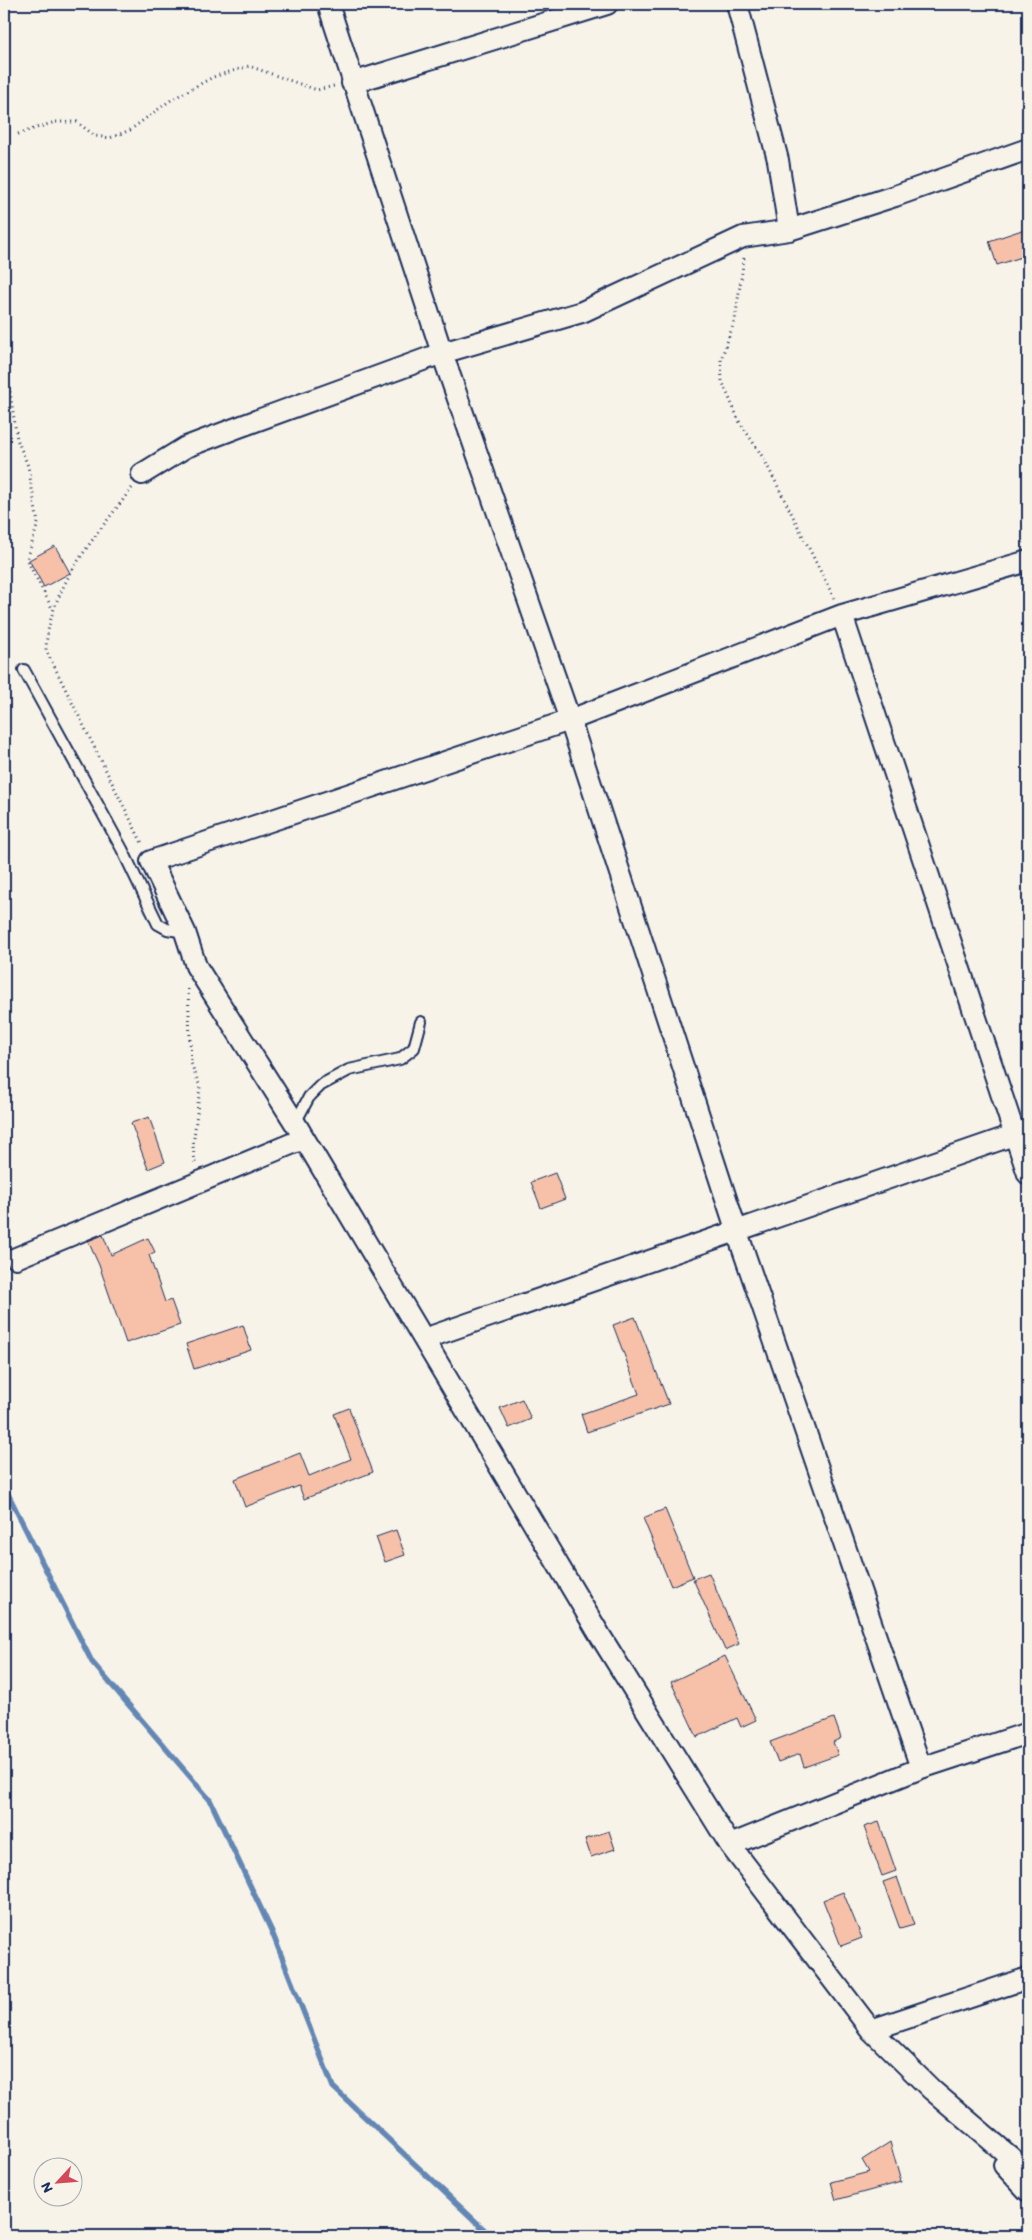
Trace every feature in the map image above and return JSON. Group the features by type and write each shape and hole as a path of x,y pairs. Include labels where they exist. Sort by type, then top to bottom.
{"street":[{"path":"328,4 352,83 442,353 570,720 737,1232 921,1768"},
{"path":"352,83 607,4"},
{"path":"737,4 778,160 789,230"},
{"path":"142,474 186,448 442,353 582,312 743,237 789,230 895,196 1028,149"},
{"path":"1028,560 842,614 570,720 151,861 185,932 196,966 299,1131 601,1637 730,1846 870,2030 949,2105 1028,2172"},
{"path":"842,614 1022,1132 1028,1174"},
{"path":"16,1258 197,1184 299,1131"},
{"path":"424,1339 1022,1132"},
{"path":"730,1846 921,1768 1028,1734"},
{"path":"870,2030 1028,1978"},
{"path":"949,2105 1028,2191"}],"lane":[{"path":"24,670 122,849 158,924 167,929 185,932"},
{"path":"299,1131 309,1097 321,1085 349,1070 400,1059 414,1048 421,1022"}],"path":[{"path":"18,134 55,122 77,122 95,136 110,138 130,130 171,100 213,77 249,66 317,90 352,83"},
{"path":"743,237 745,249 735,320 721,359 722,381 739,421 764,460 842,614"},
{"path":"4,352 16,439 28,466 38,523 27,560 53,608"},
{"path":"142,474 93,540 53,608 47,633 46,650 151,861"},
{"path":"196,966 188,990 191,1063 200,1087 193,1146 197,1184"}],"building":[{"path":"1028,228 1028,255 997,265 989,241"},
{"path":"55,546 70,573 44,587 29,560"},
{"path":"149,1117 165,1162 148,1169 131,1123"},
{"path":"555,1173 565,1199 541,1208 531,1182"},
{"path":"103,1235 111,1255 148,1238 155,1252 149,1255 165,1302 171,1300 180,1325 126,1343 99,1265 88,1241"},
{"path":"635,1317 669,1404 587,1432 581,1414 639,1394 613,1325"},
{"path":"243,1325 251,1350 194,1369 186,1344"},
{"path":"522,1399 531,1419 509,1428 500,1408"},
{"path":"349,1408 373,1472 304,1499 299,1486 245,1507 235,1479 300,1453 309,1476 351,1459 334,1414"},
{"path":"665,1509 693,1577 671,1586 643,1518"},
{"path":"396,1530 405,1555 385,1562 376,1537"},
{"path":"709,1573 739,1644 725,1650 693,1579"},
{"path":"725,1656 756,1720 741,1727 737,1718 697,1737 671,1682"},
{"path":"834,1718 841,1738 833,1742 838,1755 804,1767 800,1754 778,1762 770,1742"},
{"path":"879,1822 896,1871 882,1876 864,1827"},
{"path":"609,1831 615,1849 591,1857 585,1839"},
{"path":"897,1877 914,1925 900,1929 883,1882"},
{"path":"843,1892 862,1938 841,1946 823,1900"},
{"path":"890,2142 901,2182 836,2200 831,2182 869,2172 862,2160"}],"waterway":[{"path":"4,1486 92,1662 210,1800 272,1932 333,2087 491,2236"}]}
